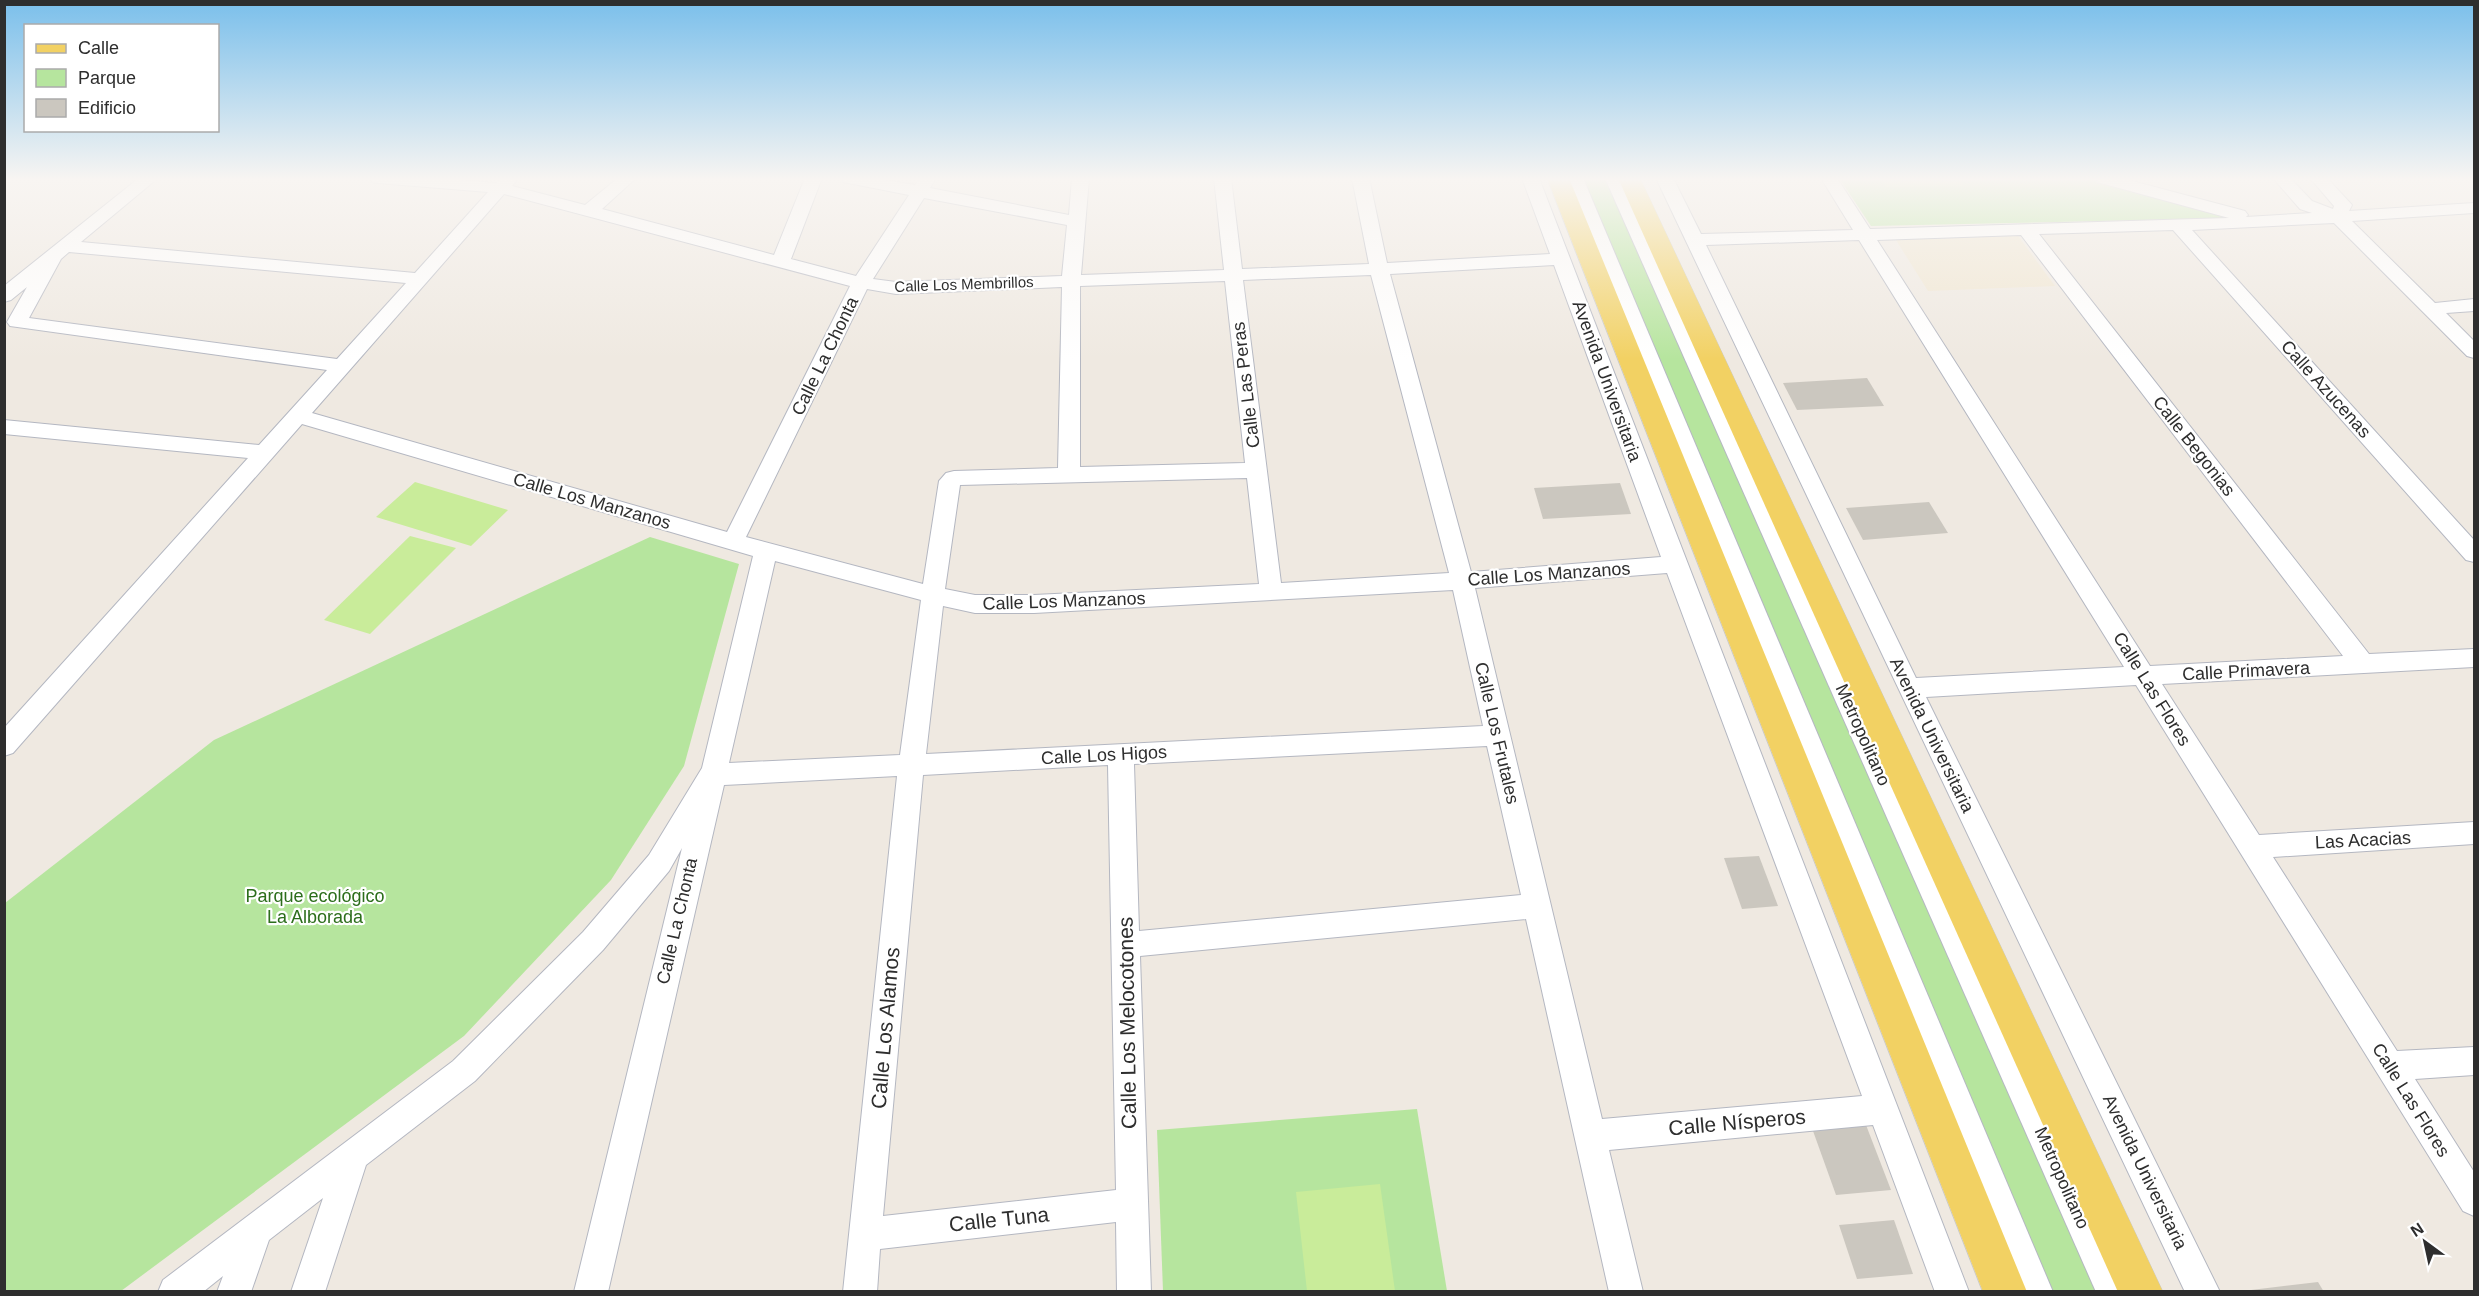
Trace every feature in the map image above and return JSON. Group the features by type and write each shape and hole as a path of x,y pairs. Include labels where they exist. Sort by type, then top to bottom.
{"main road":[{"name":"Avenida Universitaria","path":"1582,238 2005,1292"},
{"path":"1657,238 2141,1292"}],"street":[{"path":"4,296 75,238"},
{"path":"8,737 456,238"},
{"name":"Calle Los Membrillos","path":"692,238 861,283 896,288 1379,270 1562,259"},
{"path":"781,261 790,238"},
{"name":"Calle La Chonta","path":"733,542 861,283 890,238"},
{"path":"1075,238 1071,281 1069,476 1256,470"},
{"name":"Calle Las Peras","path":"1230,238 1271,592"},
{"name":"Calle Los Frutales","path":"1372,238 1462,581 1626,1292"},
{"name":"Avenida Universitaria","path":"1554,238 1675,564 1884,1108 1952,1292"},
{"path":"1599,238 2036,1292"},
{"name":"Metropolitano","path":"1640,238 2113,1292"},
{"path":"1696,240 1733,238"},
{"name":"Calle Las Flores","path":"1868,238 2475,1200"},
{"name":"Calle Begonias","path":"2033,238 2363,664"},
{"name":"Calle Azucenas","path":"2190,238 2475,554"},
{"path":"2360,238 2475,352"},
{"name":"Avenida Universitaria","path":"1696,240 1909,688 2203,1292"},
{"path":"59,252 420,279"},
{"path":"59,252 11,327 342,366"},
{"path":"2431,309 2475,305"},
{"name":"Calle Los Manzanos","path":"298,416 733,542 975,604 1034,604 1271,592 1462,581 1675,564"},
{"path":"4,427 265,453"},
{"name":"Calle Los Alamos","path":"860,1292 910,765 932,594 950,481 954,478 1069,476"},
{"name":"Calle La Chonta","path":"591,1292 711,775 766,550"},
{"name":"Calle Primavera","path":"1909,688 2475,658"},
{"name":"Calle Los Higos","path":"711,775 1497,735"},
{"name":"Calle Los Melocotones","path":"1121,754 1134,1292"},
{"path":"175,1292 464,1071 593,941 659,863 711,775"},
{"name":"Las Acacias","path":"2252,847 2475,833"},
{"path":"1126,945 1537,906"},
{"path":"2390,1066 2475,1061"},
{"name":"Calle Nísperos","path":"1590,1136 1884,1108"},
{"path":"308,1292 353,1157"},
{"name":"Calle Tuna","path":"865,1234 1132,1204"},
{"path":"234,1292 257,1229"}],"shaded area":[{"path":"2020,238 2055,286 1928,291 1896,240"}],"green space":[{"path":"1606,238 1633,238 2101,1291 2049,1291"},
{"path":"415,482 508,510 471,546 376,517"},
{"path":"410,536 456,548 370,634 324,620"},
{"name":"Parque ecológico La Alborada","path":"650,537 739,564 684,766 611,880 464,1036 121,1291 5,1291 5,903 214,740"},
{"path":"1417,1109 1447,1291 1163,1291 1157,1130"},
{"path":"1380,1184 1395,1291 1307,1291 1296,1192"}],"building":[{"path":"1867,378 1884,406 1797,410 1783,383"},
{"path":"1620,483 1631,514 1543,519 1534,488"},
{"path":"1929,502 1948,533 1863,540 1846,508"},
{"path":"1759,856 1778,906 1742,909 1724,858"},
{"path":"1866,1125 1891,1190 1836,1195 1813,1131"},
{"path":"1894,1220 1913,1274 1857,1279 1839,1225"},
{"path":"2318,1282 2324,1292 2251,1292 2251,1290"}]}
